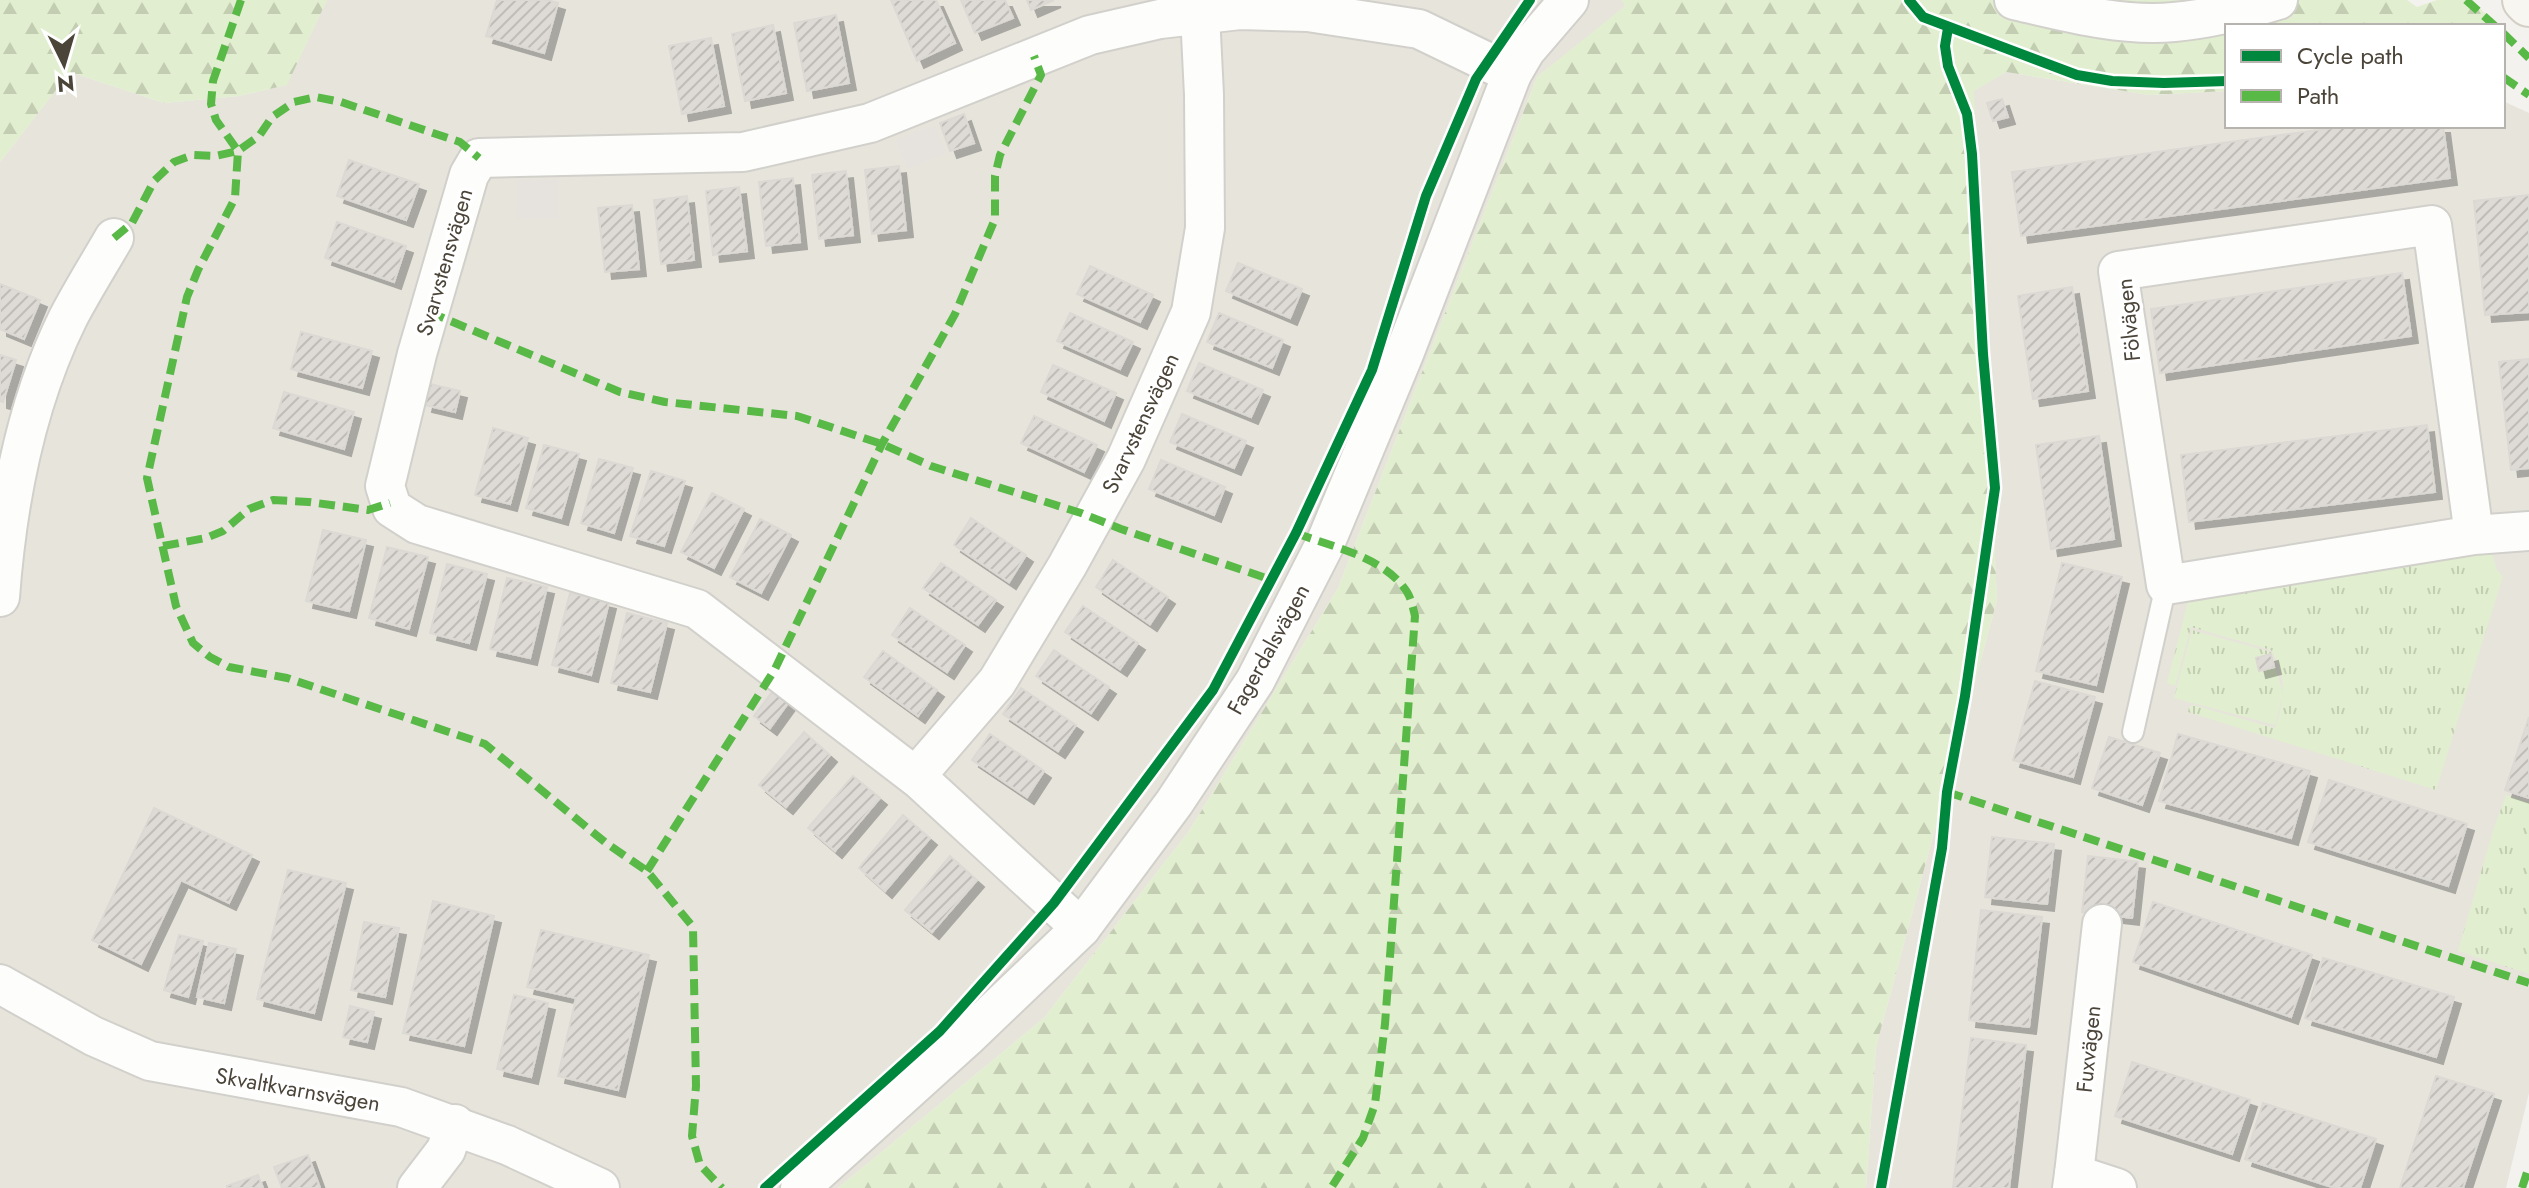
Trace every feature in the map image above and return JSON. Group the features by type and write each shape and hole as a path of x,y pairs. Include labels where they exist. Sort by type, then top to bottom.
{"street":[{"name":"Fagerdalsvägen","path":"800,1188 966,1038 1081,928 1174,803 1255,681 1325,544 1404,354 1512,74 1526,50 1569,0"},
{"path":"2014,0 2106,19 2173,22 2243,11 2278,0"},
{"name":"Svarvstensvägen","path":"1081,928 916,776 697,609 417,524 392,508 385,486 387,475 417,354 469,175 479,158 743,152 870,123 1090,35 1160,19 1240,10 1308,12 1419,29 1512,74"},
{"name":"Svarvstensvägen","path":"916,776 997,682 1067,566 1126,459 1191,312 1205,228 1200,14"},
{"name":"Fölvägen","path":"2166,585 2118,271 2432,225 2474,535"},
{"path":"0,597 3,557 13,502 37,396 68,319 114,238"},
{"path":"2166,585 2474,535 2529,531"},
{"name":"Fuxvägen","path":"2102,924 2073,1181 2117,1188"},
{"name":"Skvaltkvarnsvägen","path":"0,984 93,1036 150,1061 401,1107 455,1124 560,1167 600,1188"},
{"path":"417,1188 446,1150 455,1124"}],"lane":[{"path":"2133,732 2166,585"}],"shaded area":[{"path":"327,0 1622,0 1626,6 1537,77 1338,588 1189,831 1044,1018 838,1188 0,1188 0,162 70,72 164,103 239,96 286,85"},
{"path":"2006,72 2149,95 2225,91 2225,128 2505,128 2505,102 2529,113 2529,1093 2506,1188 1866,1188 1876,1047 1997,600 1973,91"},
{"path":"934,125 946,153 908,169 896,140"},
{"path":"517,179 559,180 559,219 516,218"}],"green space":[{"path":"0,0 327,0 287,85 239,96 164,103 70,72 0,162"},
{"path":"1622,0 2407,0 2417,7 2437,0 2471,0 2497,24 2225,24 2225,91 2149,95 2006,72 1974,91 1997,600 1876,1047 1866,1188 838,1188 1044,1018 1189,831 1338,588 1537,77 1625,6"},
{"path":"2491,550 2497,570 2503,576 2436,790 2188,712 2193,705 2275,728 2283,688 2280,669 2271,650 2191,627 2175,686 2167,683 2189,598"},
{"path":"2192,630 2271,652 2283,694 2275,725 2174,698"},
{"path":"2506,795 2529,803 2529,974 2458,951"}],"building":[{"path":"497,0 548,0 558,3 544,53 486,36"},
{"path":"891,0 936,0 955,43 917,61"},
{"path":"961,0 1005,0 1013,18 975,33"},
{"path":"1027,0 1054,0 1031,10"},
{"path":"836,15 849,83 807,91 794,23"},
{"path":"773,25 786,93 745,101 732,34"},
{"path":"711,38 724,106 682,114 669,46"},
{"path":"2002,99 2008,117 1993,121 1987,103"},
{"path":"964,114 974,143 950,151 940,123"},
{"path":"2332,128 2443,128 2450,178 2021,236 2012,172"},
{"path":"349,160 419,184 406,220 337,196"},
{"path":"899,166 906,230 872,234 865,170"},
{"path":"846,171 853,235 819,239 812,175"},
{"path":"793,178 800,242 766,246 759,182"},
{"path":"739,187 747,251 713,255 706,191"},
{"path":"2529,195 2529,312 2485,315 2474,201"},
{"path":"687,196 694,260 661,264 654,200"},
{"path":"632,205 639,269 605,272 598,208"},
{"path":"337,222 406,246 394,282 325,258"},
{"path":"1238,263 1302,289 1290,318 1226,291"},
{"path":"1090,266 1153,295 1140,322 1077,294"},
{"path":"2402,273 2411,336 2160,373 2151,309"},
{"path":"0,284 40,300 24,339 0,329"},
{"path":"2072,287 2088,391 2033,399 2018,296"},
{"path":"1070,313 1133,342 1120,369 1057,341"},
{"path":"1219,313 1283,340 1272,368 1207,342"},
{"path":"301,332 372,351 362,388 291,369"},
{"path":"0,355 16,360 3,402 0,401"},
{"path":"2529,359 2529,468 2511,470 2499,362"},
{"path":"1199,363 1263,390 1251,417 1187,391"},
{"path":"1053,365 1116,393 1104,421 1041,392"},
{"path":"430,384 460,391 455,412 425,405"},
{"path":"284,392 354,412 344,449 273,428"},
{"path":"1182,414 1246,441 1234,468 1170,442"},
{"path":"1034,416 1097,445 1084,472 1021,443"},
{"path":"2427,425 2435,492 2189,522 2181,455"},
{"path":"493,428 528,438 510,504 475,495"},
{"path":"2099,436 2114,539 2051,549 2036,445"},
{"path":"544,445 579,454 561,518 526,508"},
{"path":"599,459 633,468 614,533 581,523"},
{"path":"1161,460 1225,487 1214,515 1149,489"},
{"path":"651,471 685,481 664,546 630,536"},
{"path":"712,493 744,509 714,568 681,552"},
{"path":"971,518 1026,555 1009,582 954,545"},
{"path":"760,519 791,535 761,593 730,577"},
{"path":"323,530 366,540 349,611 306,601"},
{"path":"387,547 428,557 409,629 369,618"},
{"path":"1113,560 1168,597 1150,624 1096,587"},
{"path":"941,563 996,600 978,625 923,588"},
{"path":"2062,563 2122,577 2096,685 2036,671"},
{"path":"447,564 487,574 469,643 430,633"},
{"path":"507,578 547,587 530,658 490,649"},
{"path":"570,593 609,602 591,675 552,665"},
{"path":"1083,606 1138,643 1120,669 1065,632"},
{"path":"910,608 965,645 947,672 892,635"},
{"path":"627,613 667,623 650,692 611,683"},
{"path":"1054,650 1109,687 1091,713 1036,676"},
{"path":"883,651 937,690 918,716 864,677"},
{"path":"2271,654 2274,667 2259,671 2256,658"},
{"path":"2035,681 2095,697 2073,777 2013,760"},
{"path":"775,688 791,699 770,728 754,716"},
{"path":"1021,688 1076,725 1058,751 1003,714"},
{"path":"2529,717 2529,798 2505,790"},
{"path":"804,732 830,755 786,807 759,785"},
{"path":"990,734 1044,771 1027,797 972,760"},
{"path":"2178,734 2310,771 2291,838 2159,801"},
{"path":"2109,737 2160,753 2142,805 2092,788"},
{"path":"853,776 880,798 835,851 808,828"},
{"path":"2329,780 2467,824 2448,886 2308,842"},
{"path":"154,808 252,855 229,903 181,880 141,964 92,940"},
{"path":"903,815 930,838 885,891 859,868"},
{"path":"1992,837 2054,844 2047,904 1985,897"},
{"path":"950,856 977,880 932,932 905,910"},
{"path":"2088,856 2138,862 2132,918 2082,912"},
{"path":"288,870 346,883 314,1013 257,999"},
{"path":"433,901 494,916 464,1046 403,1033"},
{"path":"2153,902 2312,955 2291,1017 2133,962"},
{"path":"1981,910 2042,917 2029,1027 1969,1020"},
{"path":"364,922 399,928 385,997 351,990"},
{"path":"541,930 649,955 618,1090 558,1076 576,998 527,987"},
{"path":"179,935 203,941 188,997 164,990"},
{"path":"209,943 236,949 224,1003 197,997"},
{"path":"2323,958 2454,997 2436,1057 2305,1018"},
{"path":"514,995 548,1003 531,1077 497,1069"},
{"path":"350,1006 374,1012 367,1042 343,1037"},
{"path":"1971,1038 2026,1045 2009,1188 1953,1188"},
{"path":"2132,1062 2250,1100 2232,1154 2115,1116"},
{"path":"2436,1076 2494,1094 2463,1188 2400,1188"},
{"path":"2263,1103 2376,1139 2360,1188 2335,1188 2245,1159"},
{"path":"308,1155 320,1188 282,1188 274,1167"},
{"path":"258,1175 263,1188 227,1188 227,1186"}],"marked path":[{"path":"241,0 213,81 211,104 216,120 238,151 235,198 187,297 147,478 176,606 193,643 229,667 287,678 485,744 606,843 647,871 693,927 696,1086 692,1136 700,1165 722,1188"},
{"path":"2466,0 2493,24"},
{"path":"2505,35 2529,58"},
{"path":"647,871 775,669 882,444 955,314 995,219 995,176 1000,155 1041,75 1034,56"},
{"path":"2505,78 2529,95"},
{"path":"114,238 132,223 154,181 174,162 193,155 215,156 238,151 259,136 272,117 294,102 316,97 341,102 460,142 479,158"},
{"path":"429,312 620,392 665,402 797,416 882,444 931,466 1081,513 1272,580"},
{"path":"163,546 206,538 223,531 249,509 273,500 368,510 390,503"},
{"path":"1296,533 1357,555 1385,570 1407,592 1415,616 1385,1024 1375,1104 1363,1138 1331,1188"},
{"path":"1947,792 2529,983"},
{"path":"2522,1188 2529,1166"}],"cycle path":[{"path":"765,1188 940,1031 1054,903 1213,690 1296,533 1372,370 1426,196 1476,79 1530,0"},
{"path":"1909,0 1923,17 2077,75 2112,81 2225,81"},
{"path":"1881,1188 1942,848 1947,792 1965,696 1995,488 1983,354 1972,154 1967,114 1948,66 1945,46 1948,28"}]}
